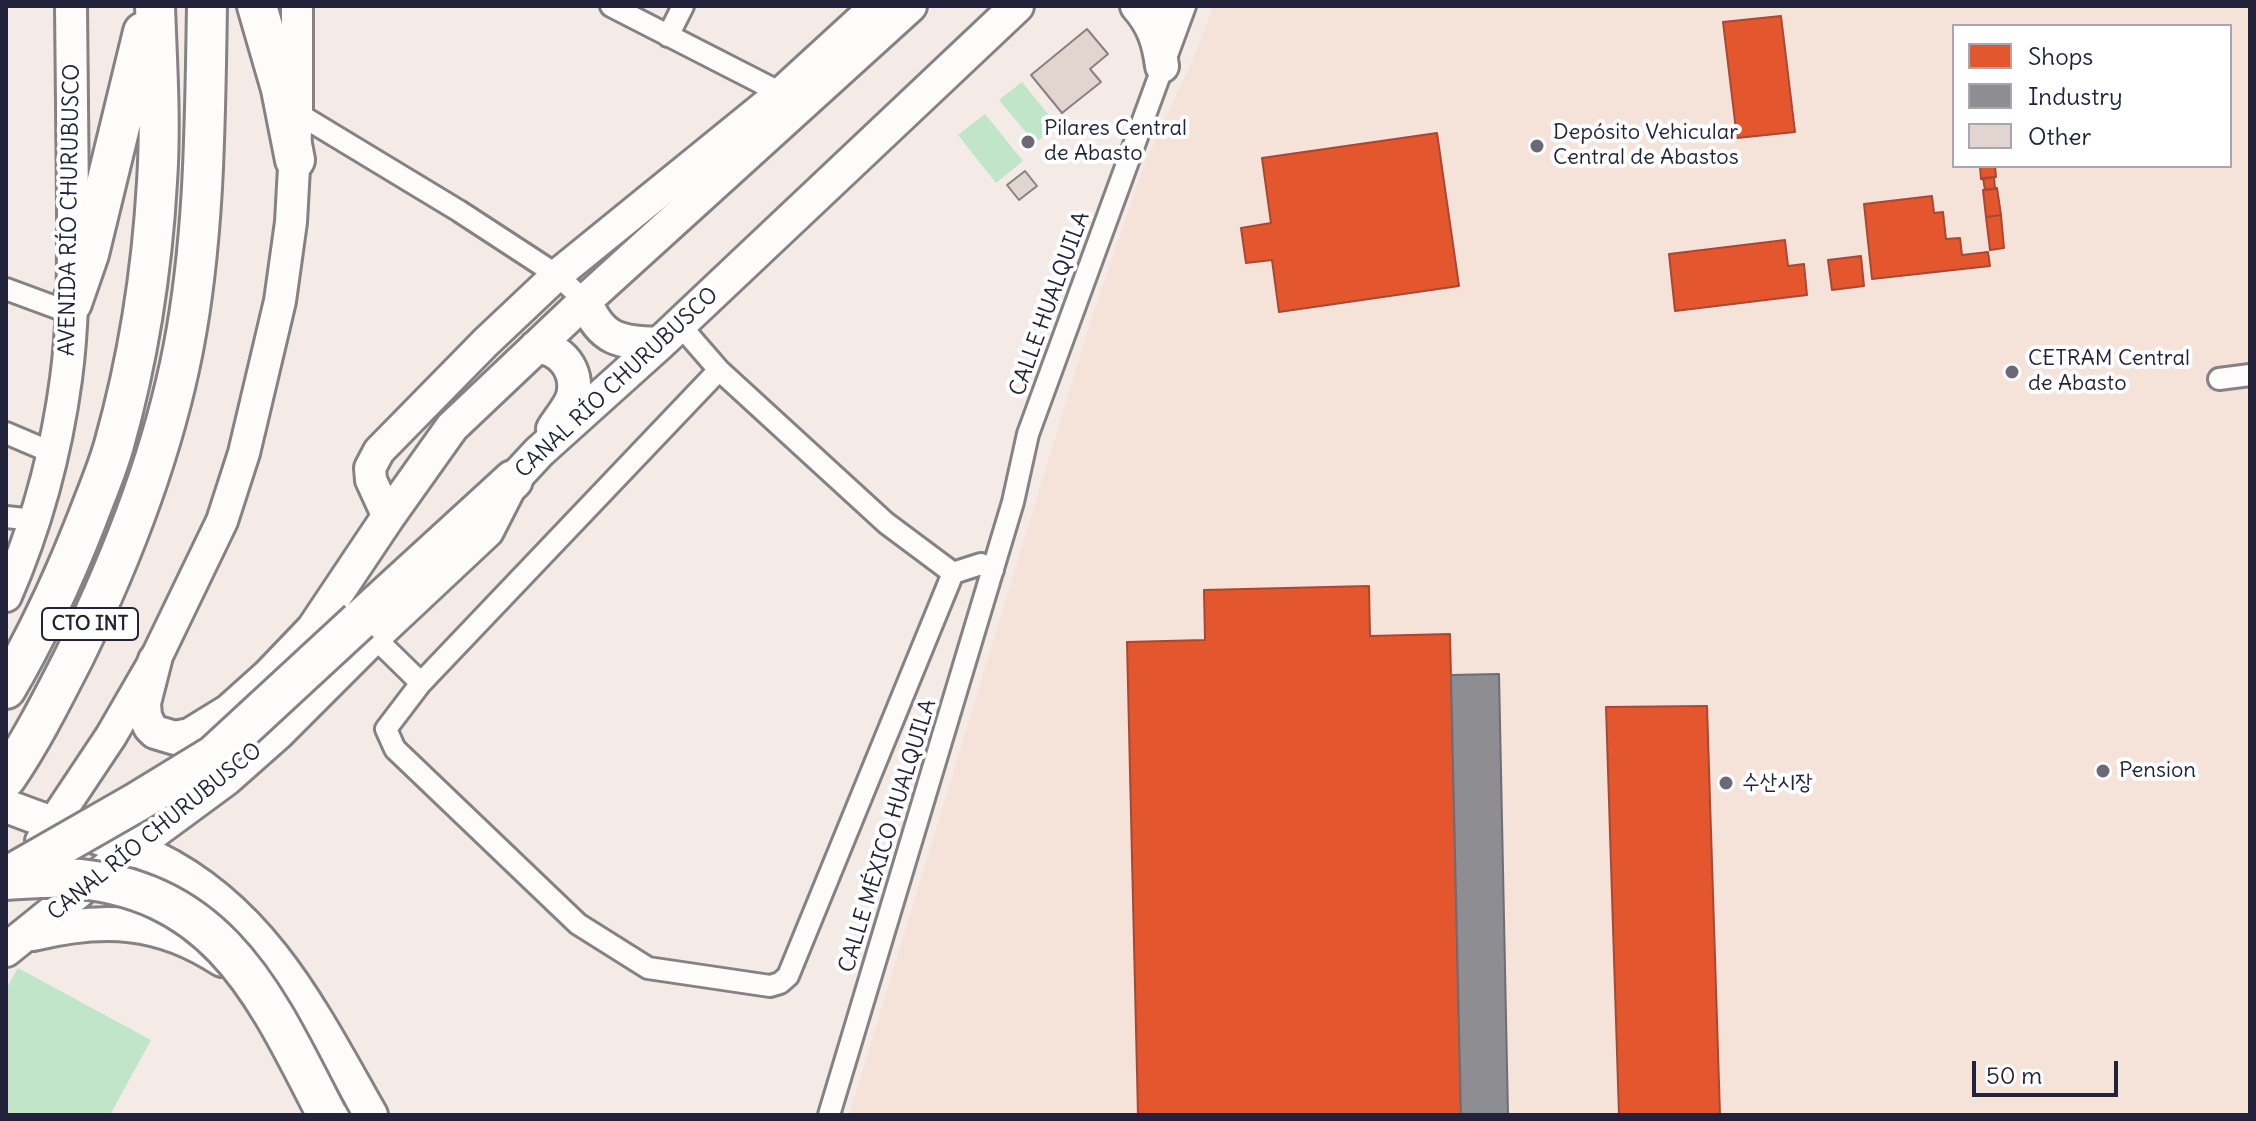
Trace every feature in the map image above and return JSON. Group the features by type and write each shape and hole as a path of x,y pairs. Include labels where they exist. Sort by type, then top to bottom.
{"highway":[{"path":"72,308 89,254 148,6"},
{"name":"CTO INT","path":"6,689 69,564 113,446 144,306 159,135 155,6"},
{"name":"CTO INT","path":"6,778 56,693 88,628 111,578 155,461 183,349 194,272 201,190 207,6"},
{"path":"257,6 281,89 295,160"},
{"path":"6,878 214,755 367,629 513,480"},
{"path":"6,878 68,878 125,888 171,907 205,929 238,962 273,1011 327,1115"}],"main road":[{"name":"AVENIDA RÍO CHURUBUSCO","path":"6,596 20,519 53,453 66,379 72,308 71,6"},
{"name":"CTO INT","path":"6,892 111,736 155,660 222,521 244,453 280,301 291,222 295,160 297,6"},
{"path":"388,517 371,480 370,468 379,451 557,275 781,93 876,6"},
{"path":"155,660 144,703 145,716 155,732 167,737 190,735 217,719 268,676 313,629 452,427 585,301 910,6"},
{"name":"CANAL RÍO CHURUBUSCO","path":"513,480 539,452 669,334 1017,6"},
{"path":"1137,6 1155,32 1164,62"},
{"path":"585,301 604,333 623,342 669,334"},
{"path":"536,347 545,347 564,357 571,373 573,391 573,398 539,452"},
{"name":"CANAL RÍO CHURUBUSCO","path":"15,943 131,849 226,779 278,733 367,629"},
{"path":"6,806 154,858 183,874 235,914 276,957 309,1007 371,1115"},
{"path":"15,943 67,926 93,923 175,934 202,947 236,970 309,1007"}],"street":[{"path":"611,6 781,93"},
{"path":"668,36 683,6"},
{"name":"CALLE HUALQUILA","path":"1164,62 1165,6"},
{"name":"CALLE HUALQUILA","path":"993,570 1013,502 1028,434 1185,6"},
{"path":"297,113 459,211 557,275 585,301"},
{"path":"6,289 72,308"},
{"path":"669,334 719,370 886,523 953,573"},
{"path":"719,370 421,683 386,729 395,749 578,924 648,968 770,986 780,983 788,976 953,573 981,564 993,570"},
{"path":"2219,379 2250,375"},
{"path":"6,433 53,453"},
{"name":"CALLE MÉXICO HUALQUILA","path":"829,1115 993,570"},
{"path":"367,629 421,683"}],"shaded area":[{"path":"1213,6 2250,6 2250,1115 849,1115 1091,320 1145,163 1194,57"}],"green space":[{"path":"1022,82 1057,125 1035,143 999,100"},
{"path":"985,114 1023,161 996,183 958,135"},
{"path":"18,968 151,1040 110,1115 6,1115 6,989"}],"building: Shops":[{"path":"1781,16 1795,132 1737,138 1723,22"},
{"path":"1437,133 1459,286 1279,312 1272,260 1246,263 1241,228 1271,223 1262,158"},
{"path":"1980,168 1995,168 1996,177 1981,179"},
{"path":"1994,177 1995,189 1985,190 1983,178"},
{"path":"1997,188 2001,215 1986,217 1983,190"},
{"path":"1932,196 1934,213 1943,212 1946,239 1960,238 1962,255 1988,252 1990,266 1872,279 1864,204"},
{"path":"2001,215 2004,248 1990,250 1986,217"},
{"path":"1785,240 1788,266 1804,264 1807,295 1675,311 1669,254"},
{"path":"1861,256 1864,286 1832,290 1828,260"},
{"path":"1369,586 1370,636 1450,634 1461,1115 1138,1115 1127,642 1205,640 1204,590"},
{"path":"1707,706 1720,1115 1619,1115 1606,707"}],"building: Industry":[{"path":"1499,674 1508,1115 1461,1115 1451,675"}],"building: Other":[{"path":"1087,29 1108,54 1090,69 1101,82 1062,113 1031,75"},
{"path":"1025,171 1037,186 1019,200 1007,185"}],"place":[{"name":"Pilares Central de Abasto","path":"1028,142"},
{"name":"Depósito Vehicular Central de Abastos","path":"1537,146"},
{"name":"CETRAM Central de Abasto","path":"2012,372"},
{"name":"Pension","path":"2103,771"},
{"name":"수산시장","path":"1726,783"}]}
